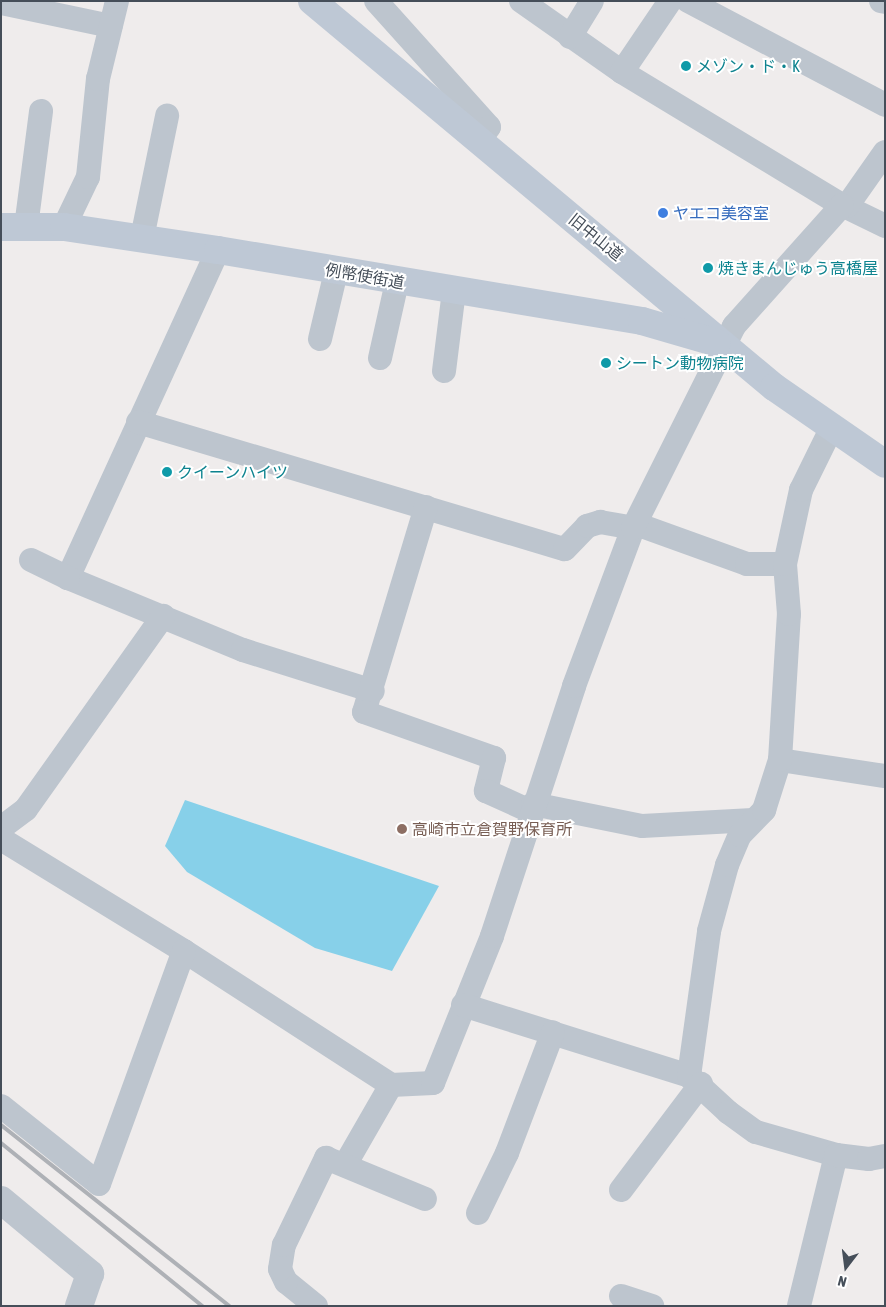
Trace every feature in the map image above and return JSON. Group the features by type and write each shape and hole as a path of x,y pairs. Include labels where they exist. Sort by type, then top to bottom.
{"main road":[{"name":"旧中山道","path":"312,1 479,141 654,283 726,345 831,429 885,464"},
{"name":"例幣使街道","path":"14,227 64,227 218,250 336,272 642,321 726,345"},
{"path":"642,321 651,308 654,283"}],"street":[{"path":"64,227 88,177 98,79 117,1"},
{"path":"376,1 489,127 479,141"},
{"path":"521,1 622,72 844,205 885,226"},
{"path":"570,37 592,1"},
{"path":"622,72 670,1"},
{"path":"688,1 885,106"},
{"path":"1,3 111,26"},
{"path":"14,227 41,111"},
{"path":"142,238 167,116"},
{"path":"1,839 184,951 391,1085 433,1083 492,936 533,808 634,526 734,326 844,205 885,152"},
{"path":"68,578 218,250"},
{"path":"320,339 336,272"},
{"path":"380,358 397,282"},
{"path":"444,371 454,291"},
{"path":"138,422 565,549 586,526 600,522 634,526 747,564 785,564"},
{"path":"622,1190 695,1080 709,931 733,848 752,820 764,810 780,760 789,614 785,564 801,490 831,429"},
{"path":"426,507 373,691 364,712 494,758 486,791 533,808 642,826 752,820"},
{"path":"31,560 68,578 242,650 373,691"},
{"path":"1,828 26,809 163,616"},
{"path":"780,760 885,776"},
{"path":"1,1106 99,1184 184,951"},
{"path":"463,1005 553,1032 695,1080 728,1112 756,1132 836,1155 869,1159 885,1156"},
{"path":"478,1214 507,1152 553,1032"},
{"path":"345,1165 391,1085"},
{"path":"799,1306 836,1155"},
{"path":"316,1306 286,1282 280,1269 284,1245 326,1158 425,1199"},
{"path":"1,1200 90,1274 79,1306"},
{"path":"621,1296 652,1306"}],"water":[{"path":"185,800 439,886 392,971 315,948 187,872 165,846"}],"railway":[{"path":"1,1125 229,1306"},
{"path":"1,1143 202,1306"}],"place":[{"name":"メゾン・ド・K","path":"686,66"},
{"name":"ヤエコ美容室","path":"663,213"},
{"name":"焼きまんじゅう高橋屋","path":"708,268"},
{"name":"シートン動物病院","path":"606,363"},
{"name":"クイーンハイツ","path":"167,472"},
{"name":"高崎市立倉賀野保育所","path":"402,829"}]}
